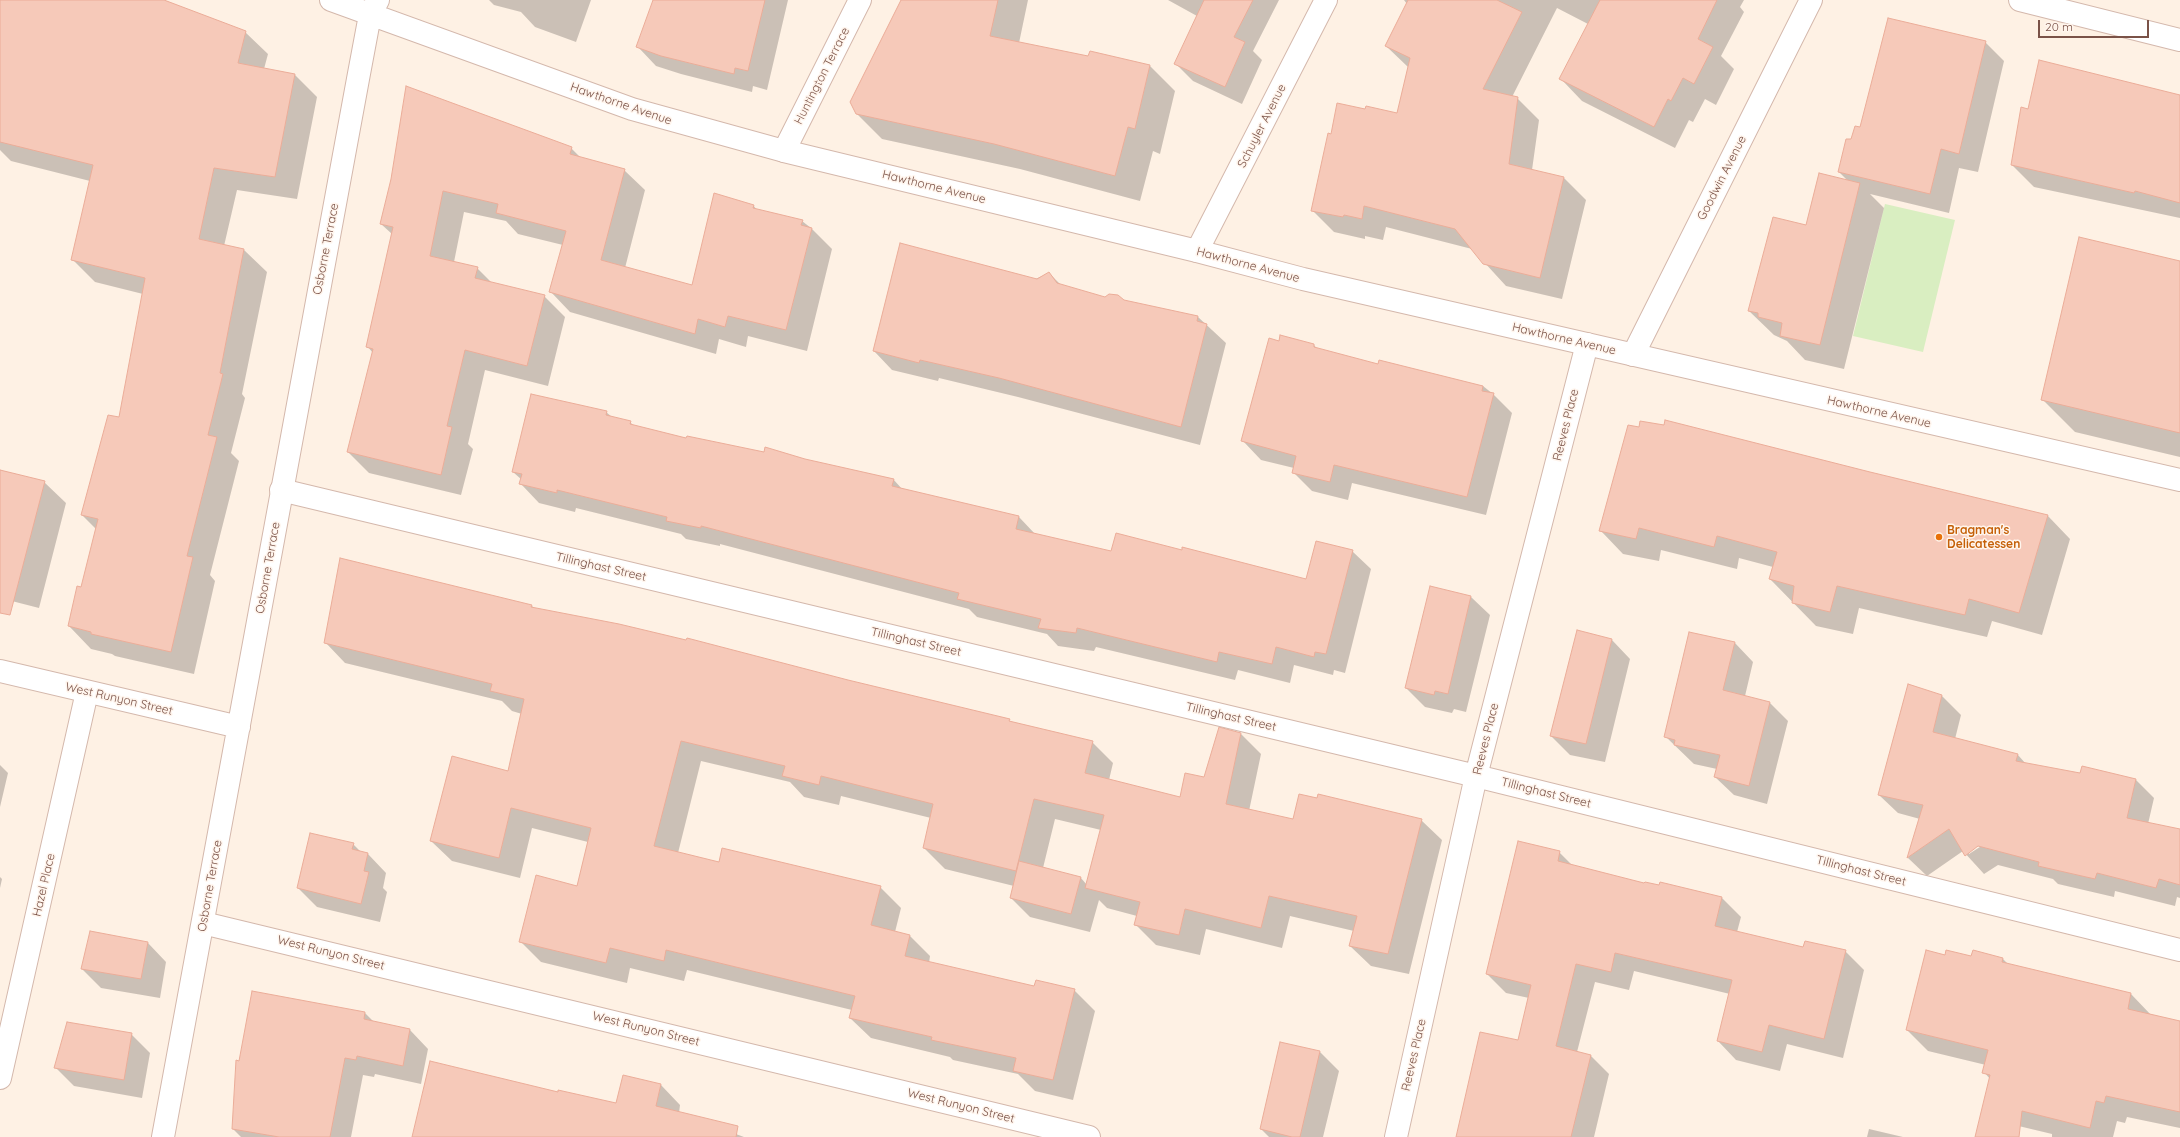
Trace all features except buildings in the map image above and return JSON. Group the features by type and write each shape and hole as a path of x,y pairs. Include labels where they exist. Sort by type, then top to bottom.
{"street":[{"name":"Hawthorne Avenue","path":"331,0 374,7 632,109 784,151 1197,251 1303,279 1587,344 1633,356 2180,480"},
{"name":"Huntington Terrace","path":"784,151 860,0"},
{"name":"Schuyler Avenue","path":"1197,251 1326,0"},
{"name":"Goodwin Avenue","path":"1633,356 1811,0"},
{"path":"2020,0 2180,40"},
{"name":"Osborne Terrace","path":"163,1137 204,923 281,490 374,7"},
{"name":"Reeves Place","path":"1396,1137 1476,776 1587,344"},
{"name":"Tillinghast Street","path":"281,490 1476,776 2180,950"},
{"name":"West Runyon Street","path":"0,671 239,727"},
{"name":"Hazel Place","path":"0,1078 87,692"},
{"name":"West Runyon Street","path":"204,923 1085,1137"}],"green space":[{"path":"1885,204 1955,220 1923,352 1853,336"}],"place":[{"name":"Bragman's Delicatessen","path":"1939,537"}]}
